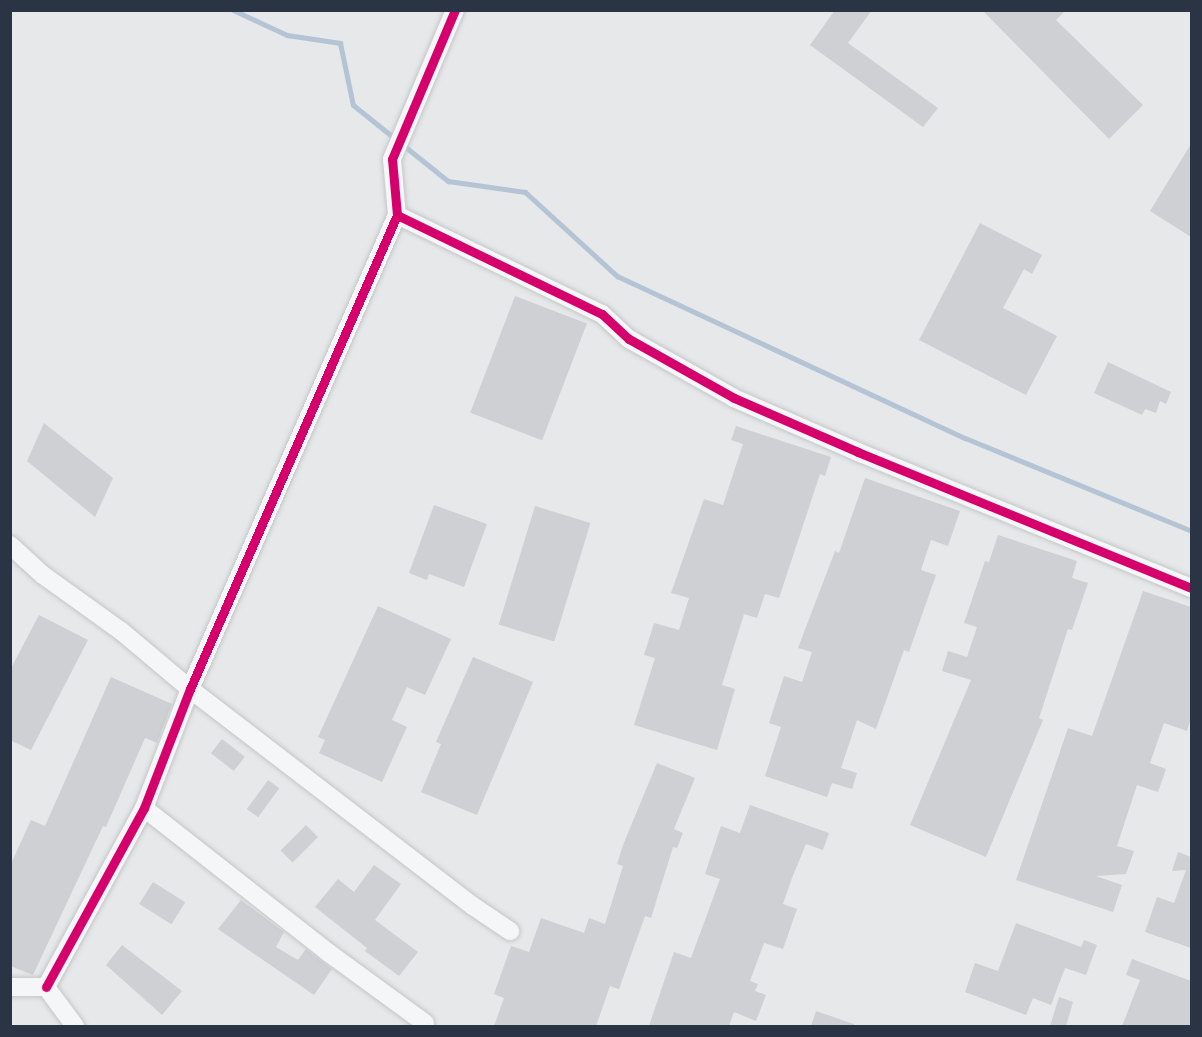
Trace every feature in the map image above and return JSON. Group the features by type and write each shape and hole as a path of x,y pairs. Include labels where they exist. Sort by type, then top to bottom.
{"street":[{"path":"46,987 144,808 190,689 397,215 392,159 412,106 455,10"},
{"path":"397,215 602,314 629,339 734,398 858,452 1191,588"},
{"path":"10,545 43,575 121,631 190,689 473,906 510,931"},
{"path":"144,808 329,953 425,1023"},
{"path":"10,987 46,987"},
{"path":"46,987 75,1026"}],"building":[{"path":"835,10 872,10 848,43 938,108 923,127 810,45"},
{"path":"982,10 1066,10 1056,20 1143,105 1109,139"},
{"path":"1191,144 1191,237 1150,211"},
{"path":"980,223 1042,255 1032,274 1024,269 1003,308 1057,336 1026,395 919,340"},
{"path":"515,296 587,324 542,440 470,413"},
{"path":"1108,362 1171,392 1166,404 1160,401 1156,413 1145,409 1142,415 1094,393"},
{"path":"44,423 113,478 95,517 27,461"},
{"path":"736,426 831,457 825,476 820,474 779,598 765,594 757,618 744,614 722,685 735,689 717,750 634,725 655,658 644,655 654,623 679,630 689,598 671,593 704,499 723,505 743,444 731,440"},
{"path":"865,478 960,511 948,546 931,540 921,570 936,575 909,652 904,650 876,729 857,720 841,768 857,773 852,789 832,783 827,797 765,776 781,727 769,723 784,676 802,682 812,652 798,648 835,551 839,553"},
{"path":"434,505 487,524 464,587 429,574 427,580 409,573"},
{"path":"535,506 590,523 554,642 499,625"},
{"path":"998,535 1077,561 1072,578 1088,583 1072,630 1068,629 1039,718 1043,720 986,857 910,825 971,680 942,671 948,651 967,657 977,627 964,623 985,561 989,562"},
{"path":"1143,591 1191,607 1191,718 1187,731 1164,723 1150,763 1166,769 1158,792 1137,785 1117,846 1134,851 1126,874 1096,876 1122,885 1113,912 1016,880 1068,728 1092,736"},
{"path":"378,606 451,639 425,695 407,687 392,720 407,727 382,782 319,753 325,740 318,737"},
{"path":"39,615 88,640 31,750 10,740 10,670"},
{"path":"473,657 533,682 477,815 421,792 441,744 436,742"},
{"path":"111,677 172,704 157,743 145,738 106,827 103,826 33,975 10,966 10,866 31,820 45,826"},
{"path":"222,739 245,757 234,771 211,753"},
{"path":"657,763 695,778 674,829 683,833 677,848 673,847 651,918 645,916 619,989 610,986 596,1026 494,1026 504,998 494,994 511,946 529,952 541,918 584,933 589,918 605,924 623,866 617,864 623,845"},
{"path":"268,780 279,788 258,817 247,809"},
{"path":"750,805 829,833 823,850 806,844 792,878 783,904 797,909 783,949 764,943 750,981 758,984 755,991 766,995 756,1021 734,1012 729,1026 649,1026 674,952 691,958 720,879 705,874 721,826 740,833"},
{"path":"306,825 318,837 293,862 281,850"},
{"path":"1178,852 1191,857 1191,948 1145,932 1157,897 1174,903 1186,870 1172,871"},
{"path":"374,865 401,884 375,920 418,952 399,976 365,951 367,948 315,907 338,879 354,892"},
{"path":"153,882 185,902 171,924 139,904"},
{"path":"241,900 284,932 276,947 298,960 306,949 332,969 314,995 218,929"},
{"path":"1016,923 1081,947 1084,940 1097,945 1086,975 1065,968 1051,1005 1033,998 1026,1015 965,992 975,963 998,971"},
{"path":"122,945 182,991 162,1015 106,965"},
{"path":"1132,959 1191,981 1191,1026 1122,1026 1140,980 1126,975"},
{"path":"1059,997 1073,1002 1066,1026 1050,1026"},
{"path":"816,1011 854,1024 854,1026 811,1026"}],"waterway":[{"path":"233,10 287,35 340,43 353,105 448,181 525,192 617,276 965,438 1192,531"}],"cycle path":[{"path":"46,987 144,808 190,689 397,215 392,159 455,10"},
{"path":"397,215 602,314 629,339 734,398 858,452 1192,588"}]}
